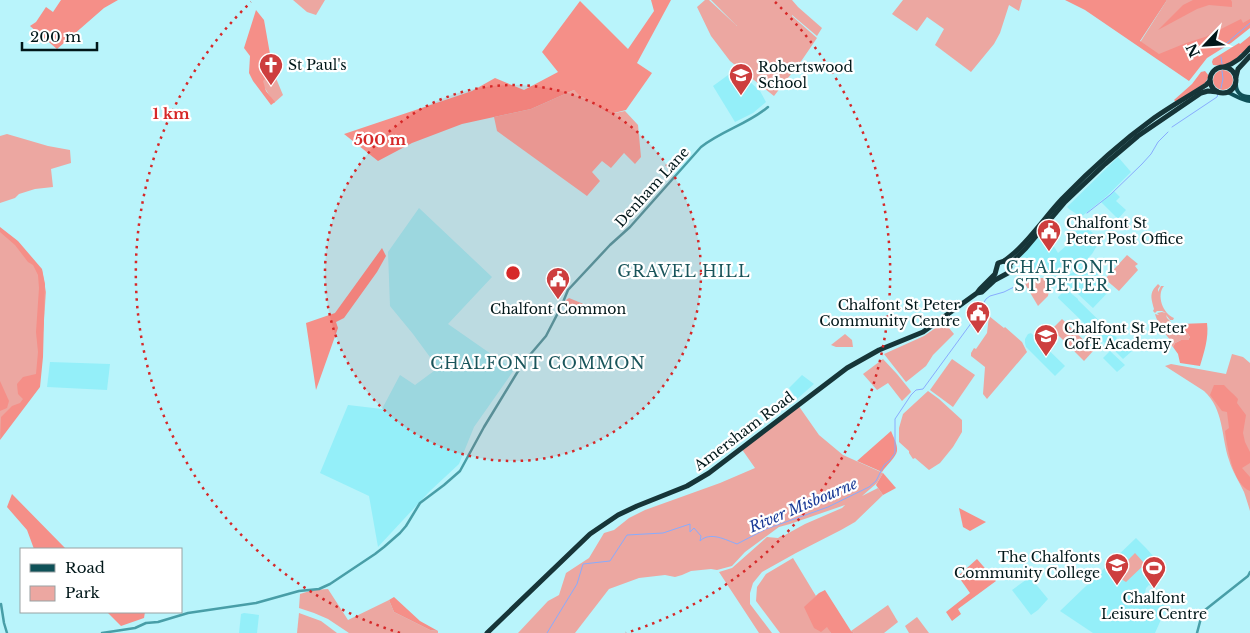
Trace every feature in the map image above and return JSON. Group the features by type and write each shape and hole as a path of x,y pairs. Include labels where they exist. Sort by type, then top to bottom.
{"highway":[{"path":"1250,48 1233,64 1215,70 1206,85 1155,118 1103,159 1061,200 1010,258 998,263 996,270 999,274 1007,274 1010,271 1010,265 1066,202 1105,164 1138,136 1201,93 1208,91 1221,93 1232,90 1236,84 1238,69 1250,56"},
{"path":"1224,67 1231,69 1236,77"},
{"path":"1210,81 1218,92"},
{"path":"1004,261 1010,265"},
{"name":"Amersham Road","path":"487,633 590,534 604,524 624,512 687,486 709,473 847,368 879,350 923,332 977,293 993,276 996,270"},
{"name":"Amersham Road","path":"977,293 982,292 1003,275"}],"main road":[{"path":"1236,84 1236,90 1250,99"},
{"path":"1227,92 1234,94 1240,99 1250,99"}],"street":[{"name":"Denham Lane","path":"102,633 135,628 188,613 256,603 299,591 319,589 376,554 400,533 420,503 460,471 523,363 546,336 562,307 568,290 610,245 630,227 701,147 714,138 753,118 768,107"},
{"path":"1197,633 1200,618 1205,610 1248,576 1250,572"},
{"path":"1,604 7,633"}],"shaded area":[{"path":"61,0 118,0 104,8 57,49 30,26 36,22 46,7 53,12"},
{"path":"651,0 671,0 637,63 652,73 626,110 610,114 574,90 531,109 462,124 412,143 378,161 344,134 472,91 495,78 524,90 558,72 542,52 580,1 628,49 654,11"},
{"path":"1065,0 1167,0 1140,41 1159,54 1205,37 1241,19 1243,23 1250,19 1250,28 1207,58 1189,81 1085,10"},
{"path":"1193,0 1231,0 1232,7 1209,5 1197,9 1158,30 1183,5"},
{"path":"256,10 264,20 273,71 263,81 266,91 275,102 271,105 249,73 250,56 244,48"},
{"path":"1250,36 1250,46 1244,53 1241,53 1229,63 1213,65 1213,59 1240,44"},
{"name":"Robertswood School","path":"735,70 760,91 766,102 753,113 735,122 713,86"},
{"path":"1223,70 1230,73 1233,80 1230,87 1223,90 1216,87 1213,80 1216,73"},
{"path":"1205,71 1209,76 1205,83 1176,102 1174,100 1192,84 1201,72"},
{"path":"1118,157 1131,172 1107,196 1081,217 1069,209 1067,207"},
{"path":"1114,191 1120,197 1116,201 1126,210 1118,219 1101,202"},
{"path":"419,208 492,277 448,324 514,370 474,427 459,464 430,491 378,547 369,496 320,473 348,405 382,409 400,375 415,385 438,368 390,306 388,252"},
{"path":"1081,224 1101,239 1092,254 1078,268 1054,277 1030,271 1020,273 1016,265 1022,255 1042,233 1050,240 1058,253 1066,246"},
{"path":"0,227 18,241 42,269 45,284 43,357 40,387 0,440 1,417 12,406 20,403 23,399 18,394 17,384 23,377 36,374 39,288 38,275 33,265 0,232"},
{"path":"382,248 386,256 377,272 344,318 336,322 338,328 316,390 306,323 335,313"},
{"path":"1089,262 1110,290 1093,308 1064,281 1064,278"},
{"path":"1065,290 1078,299 1117,338 1109,347 1058,298"},
{"path":"1207,323 1207,340 1200,366 1180,363 1178,354 1173,347 1175,343 1181,340 1188,340 1190,337 1180,328 1180,324"},
{"name":"Chalfont St Peter CofE Academy","path":"1031,333 1065,366 1055,376 1026,347 1025,339"},
{"path":"1119,340 1132,351 1123,359 1112,348"},
{"path":"1110,351 1125,365 1117,372 1103,358"},
{"path":"50,362 110,364 107,390 47,387"},
{"path":"802,375 814,384 797,399 789,388"},
{"path":"0,381 9,401 7,408 0,411"},
{"path":"1214,385 1224,385 1238,399 1237,403 1246,415 1243,433 1250,452 1250,463 1242,468 1250,477 1250,491 1244,487 1235,474 1225,431 1229,428 1227,412 1222,411 1210,395"},
{"path":"891,431 897,451 882,472 857,461"},
{"path":"883,473 896,488 883,495 876,485"},
{"path":"12,494 65,548 34,548 27,530 7,507"},
{"path":"959,508 986,522 970,531 963,527"},
{"name":"The Chalfonts Community College","path":"1136,538 1160,564 1151,573 1151,586 1149,585 1146,588 1144,598 1160,600 1167,606 1155,633 1093,633 1060,611"},
{"path":"977,559 996,581 958,609 961,614 952,621 946,612 970,593 958,576"},
{"path":"1030,577 1048,599 1031,615 1012,590"},
{"path":"825,590 854,633 831,633 827,627 821,632 814,628 804,607"},
{"path":"394,597 420,621 438,631 430,630 394,612 389,600"},
{"path":"108,613 145,613 144,618 121,626"},
{"path":"241,614 259,615 257,633 239,633"}],"green space":[{"path":"293,0 325,0 316,15 307,12"},
{"path":"705,0 709,0 737,26 711,0 792,0 822,28 817,36 792,15 817,38 774,96 730,61 711,36 697,7"},
{"path":"903,0 1022,0 1019,11 1009,5 1000,33 994,44 971,72 935,45 944,29 927,17 917,31 892,14"},
{"path":"1167,0 1250,0 1250,25 1182,74 1139,44"},
{"path":"273,71 283,95 274,103 260,80"},
{"path":"574,90 610,114 625,111 638,125 641,157 635,164 624,153 611,168 602,161 592,172 600,181 587,196 497,131 494,117 531,109"},
{"path":"7,134 48,146 70,150 71,163 51,169 53,187 35,189 0,203 0,136"},
{"path":"0,228 42,270 46,292 39,386 0,437"},
{"path":"1127,255 1138,264 1135,266 1138,270 1119,291 1105,279"},
{"path":"1034,278 1044,278 1051,281 1048,296 1038,306 1025,284"},
{"path":"1158,284 1160,286 1158,292 1161,286 1164,286 1161,299 1167,313 1174,318 1170,320 1166,315 1171,322 1159,322 1155,314 1166,313 1162,311 1157,311 1155,313 1153,311 1152,293"},
{"path":"569,298 586,305 585,312 567,306 565,303"},
{"path":"989,316 1022,342 1027,352 987,399 983,394 985,367 971,356 971,353 987,333"},
{"path":"1062,319 1094,350 1084,361 1052,329"},
{"path":"944,322 954,334 933,355 926,366 906,382 884,354 924,336"},
{"path":"1173,324 1171,326 1172,329 1177,330 1179,328 1190,337 1188,340 1181,340 1175,343 1173,347 1164,332 1169,334 1171,330 1164,326"},
{"path":"845,334 852,340 853,347 836,347 831,345"},
{"path":"1232,354 1243,357 1250,363 1250,511 1244,492 1230,464 1219,414 1215,406 1204,391 1165,366 1171,364 1226,374"},
{"path":"883,359 911,392 902,401 888,383 877,390 863,374"},
{"path":"952,359 975,375 953,407 930,390"},
{"path":"928,391 962,420 962,432 953,447 940,463 929,470 915,458 913,459 909,451 899,442 899,428 903,414"},
{"path":"798,405 819,435 843,455 883,473 877,483 862,496 878,488 883,495 855,522 762,572 753,583 750,593 750,604 772,633 759,633 719,572 732,568 767,537 778,538 781,536 784,538 785,535 805,524 845,505 779,527 745,552 732,566 717,570 691,571 675,577 665,575 639,578 609,589 575,633 518,633 548,601 559,595 566,573 589,558 604,533 614,530 629,518 645,510 720,483 755,468 741,448"},
{"path":"1135,553 1145,564 1126,582 1121,579 1116,571"},
{"path":"793,558 816,596 805,607 828,626 831,633 780,633 756,601 757,587 766,574"},
{"path":"328,589 348,620 389,600 394,612 430,630 438,631 438,633 349,633 328,619 299,608 300,594 313,590"},
{"path":"888,605 898,622 884,633 854,633 851,631"},
{"path":"299,613 321,621 337,633 297,633"},
{"path":"917,617 929,633 909,633 905,626"}],"waterway":[{"name":"River Misbourne","path":"1221,48 1250,23"},
{"name":"River Misbourne","path":"1221,57 1222,64"},
{"name":"River Misbourne","path":"1221,88 1222,71"},
{"name":"River Misbourne","path":"1172,127 1217,97 1218,94"},
{"name":"River Misbourne","path":"1087,213 1110,195 1142,164 1168,132"},
{"name":"River Misbourne","path":"547,633 577,584 583,564 610,561 627,535 663,533 690,524 690,532 694,528 701,536 700,541 713,536 737,544 766,529 828,507 869,487 876,481 884,465 895,453 895,419 911,395 916,390 923,389 972,322 986,299 1026,281 1031,276"}],"place":[{"name":"St Paul's","path":"271,86"},
{"name":"Robertswood School","path":"741,96"},
{"name":"Chalfont St Peter Post Office","path":"1049,252"},
{"name":"Chalfont Common","path":"558,300"},
{"name":"Chalfont St Peter Community Centre","path":"978,334"},
{"name":"Chalfont St Peter CofE Academy","path":"1046,357"},
{"name":"The Chalfonts Community College","path":"1117,586"},
{"name":"Chalfont Leisure Centre","path":"1154,589"}],"district":[{"name":"GRAVEL HILL","path":"684,271"},
{"name":"CHALFONT ST PETER","path":"1062,276"},
{"name":"CHALFONT COMMON","path":"538,363"}]}
